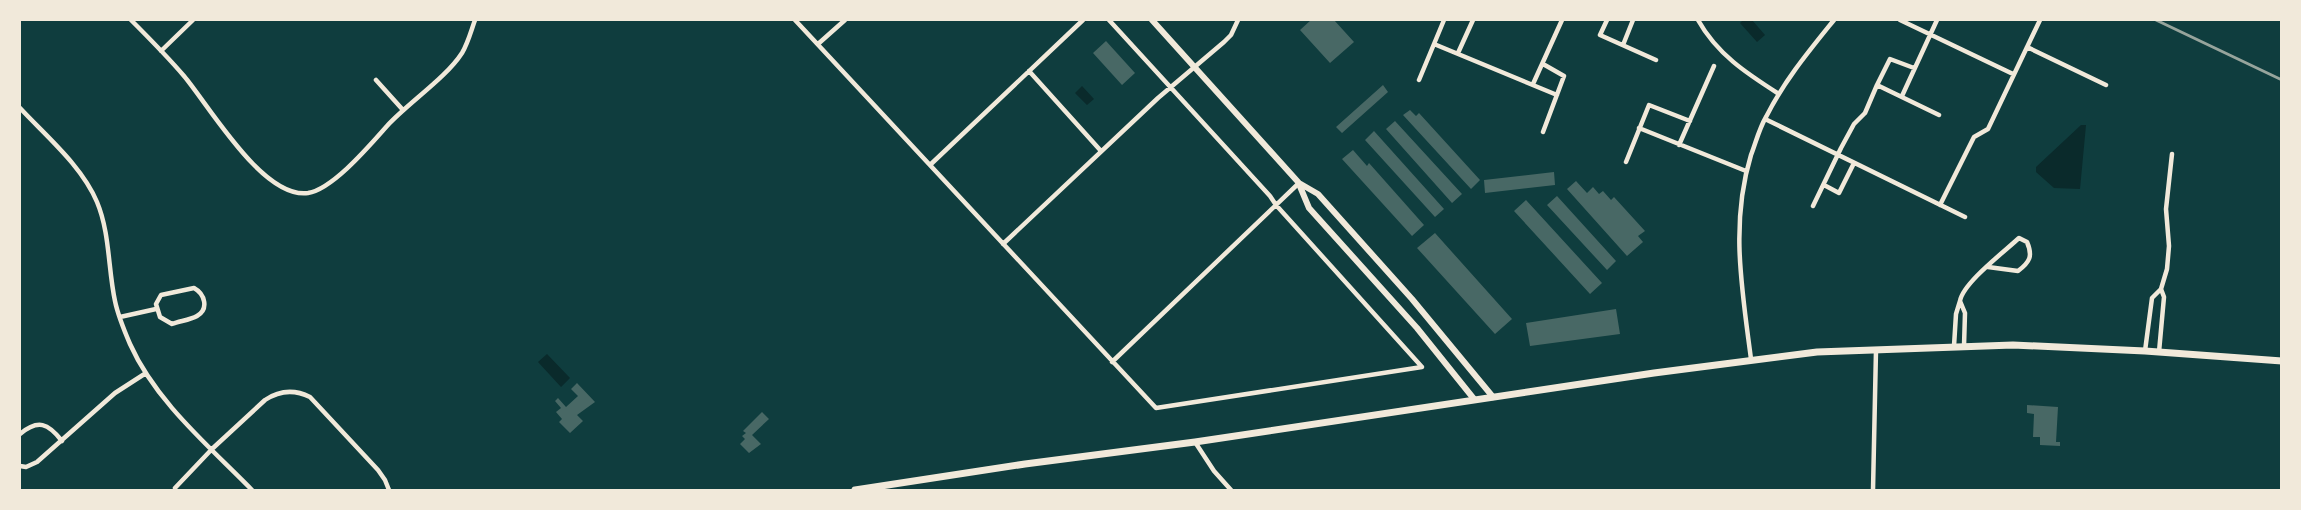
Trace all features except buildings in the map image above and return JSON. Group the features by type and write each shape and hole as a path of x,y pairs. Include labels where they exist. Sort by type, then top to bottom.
{"main road":[{"path":"1152,20 1299,183 1318,195 1412,299 1493,397"},
{"path":"1299,183 1309,208 1417,328 1474,399"},
{"path":"855,490 1751,359 1817,352 2013,345 2145,351 2282,362"}],"street":[{"path":"131,20 191,84 221,128 266,176 277,186 288,191 310,193 321,188 372,143 461,54 475,20"},
{"path":"161,51 193,20"},
{"path":"795,20 1156,408 1422,367 1109,20"},
{"path":"818,44 845,20"},
{"path":"930,165 1083,20"},
{"path":"1003,244 1101,150 1224,42 1238,20"},
{"path":"1419,80 1444,20"},
{"path":"1458,53 1473,20"},
{"path":"1533,84 1562,20"},
{"path":"1607,20 1600,35 1656,60"},
{"path":"1623,45 1633,20"},
{"path":"1698,20 1710,38 1732,62 1779,94"},
{"path":"1751,359 1742,300 1738,244 1739,218 1746,171 1765,119 1779,94 1834,20"},
{"path":"1900,20 2013,74"},
{"path":"1902,96 1937,20"},
{"path":"1940,205 1974,137 1988,129 2040,20"},
{"path":"1434,44 1557,95"},
{"path":"2027,47 2106,85"},
{"path":"1813,206 1854,124 1865,113 1890,59 1914,69"},
{"path":"1543,64 1564,75 1543,132"},
{"path":"1679,145 1714,66"},
{"path":"1029,71 1101,150"},
{"path":"376,80 403,110"},
{"path":"1877,85 1939,115"},
{"path":"1626,162 1648,105 1690,121"},
{"path":"20,108 77,169 98,203 104,222 115,302 131,346 146,373 172,406 252,490"},
{"path":"1765,119 1965,217"},
{"path":"1639,128 1746,171"},
{"path":"2145,351 2152,298 2161,289 2167,269 2169,246 2166,208 2172,154"},
{"path":"1824,185 1839,193 1854,163"},
{"path":"1112,362 1299,183"},
{"path":"1954,346 1956,314 1961,294 1988,267 2019,238 2027,242 2032,252 2028,263 2018,271 1988,267"},
{"path":"194,288 204,298 203,308 198,316 172,324 160,317 156,309 158,299 166,293 194,288"},
{"path":"2159,352 2164,297 2161,289"},
{"path":"1960,301 1965,313 1964,346"},
{"path":"120,317 156,309"},
{"path":"1873,490 1876,350"},
{"path":"20,466 26,467 37,462 115,393 146,373"},
{"path":"175,488 212,449 265,400 273,394 288,391 300,392 310,397 366,455 385,480 389,490"},
{"path":"20,434 34,424 44,424 53,429 62,441"},
{"path":"1195,442 1214,471 1231,490"}],"water":[{"path":"1743,20 1752,20 1765,35 1757,42 1740,23"},
{"path":"1082,86 1094,99 1087,105 1075,93"},
{"path":"2081,125 2086,125 2080,189 2054,188 2036,172 2036,167"},
{"path":"547,354 570,378 561,387 538,362"}],"railway":[{"path":"2156,20 2282,80"}]}
